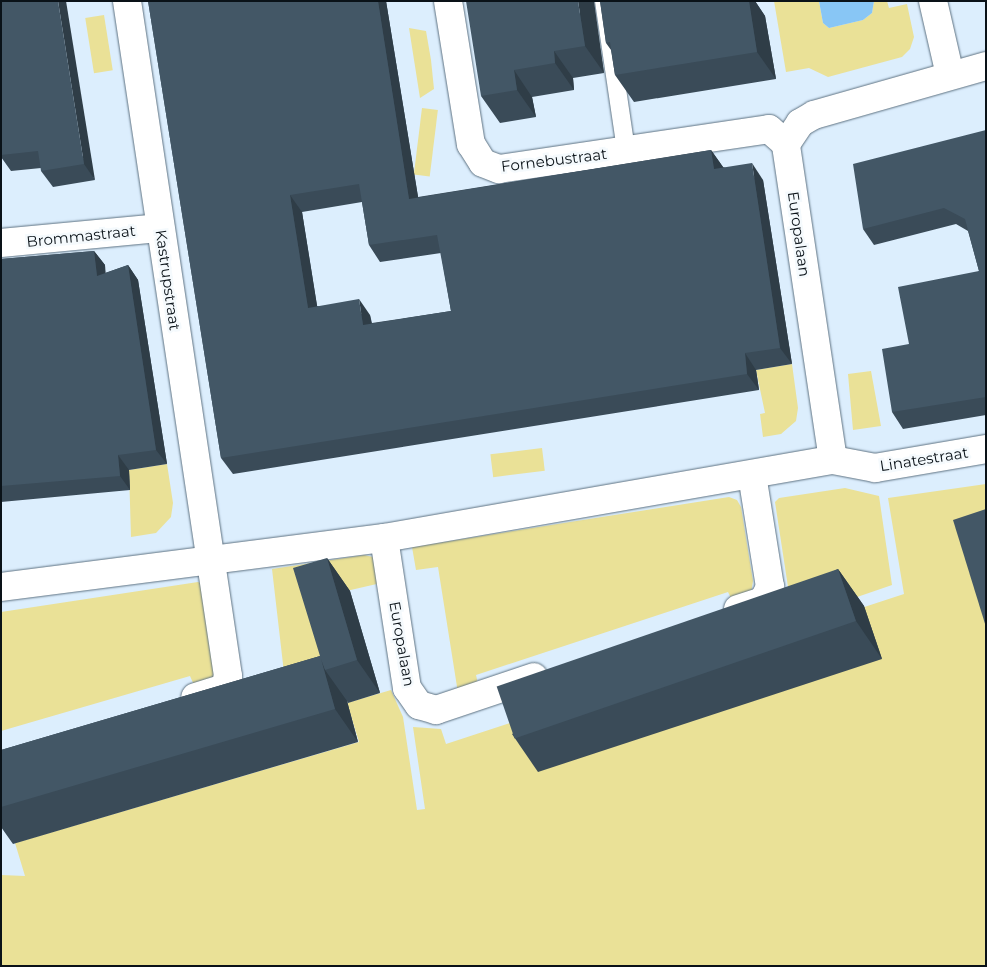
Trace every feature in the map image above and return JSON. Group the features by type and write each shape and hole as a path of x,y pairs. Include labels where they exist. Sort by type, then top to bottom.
{"street":[{"name":"Kastrupstraat","path":"127,1 210,560"},
{"name":"Fornebustraat","path":"448,1 471,144 483,163 499,170 769,129 786,144"},
{"path":"933,1 950,75"},
{"path":"786,144 800,123 814,115 986,66"},
{"name":"Europalaan","path":"786,144 833,460"},
{"name":"Brommastraat","path":"1,244 160,228"},
{"name":"Linatestraat","path":"833,460 875,468 986,449"},
{"path":"1,587 384,538 833,460"},
{"path":"716,617 763,601 768,596 770,587 752,474"},
{"name":"Europalaan","path":"384,538 406,688 419,705 436,710 558,670"},
{"path":"169,704 225,688 228,676 210,560"}],"lane":[{"path":"604,1 626,150"}],"shaded area":[{"path":"774,1 819,1 823,23 829,28 863,20 872,13 874,1 887,1 889,8 907,4 914,37 910,49 902,57 828,77 809,68 786,72"},
{"path":"104,15 113,70 94,73 85,18"},
{"path":"409,28 426,31 431,60 434,89 420,98"},
{"path":"422,108 438,110 430,176 414,175"},
{"path":"792,364 798,408 796,421 781,434 763,437 760,414 765,413 756,370"},
{"path":"871,371 881,426 853,430 848,374"},
{"path":"542,448 545,471 493,477 490,454"},
{"path":"167,464 173,503 171,517 156,533 131,537 129,470"},
{"path":"986,484 986,966 1,966 1,875 25,876 15,843 359,742 347,703 391,690 403,717 417,810 425,809 413,727 441,729 446,744 904,594 888,498"},
{"path":"845,488 879,496 892,585 799,617 792,613 775,502 779,498"},
{"path":"729,497 737,500 741,507 753,581 751,593 732,600 728,592 476,675 478,684 458,693 438,567 416,570 412,547"},
{"path":"364,555 373,557 381,583 316,598 332,652 286,690 272,569"},
{"path":"198,582 203,584 215,676 211,681 194,685 190,676 1,731 1,612"}],"water":[{"path":"819,1 874,1 872,13 863,20 829,28 823,23"}],"building":[{"path":"1,1 58,1 84,164 41,171 38,151 1,155"},
{"path":"148,1 378,1 409,199 711,150 714,169 752,163 780,348 745,353 747,374 221,458","holes":["359,184 369,245 437,235 451,311 363,325 359,299 308,308 290,195"]},
{"path":"466,1 578,1 585,46 554,51 555,63 514,70 517,90 481,96"},
{"path":"600,1 749,1 757,52 615,75 610,42 606,43"},
{"path":"986,130 986,397 892,412 882,349 909,344 898,287 979,271 965,219 944,208 863,229 853,164"},
{"path":"94,251 97,276 128,265 156,450 118,455 120,476 1,486 1,259"},
{"path":"986,509 986,627 953,520"},
{"path":"327,558 357,660 325,670 321,659 335,709 1,807 1,750 320,656 293,568"},
{"path":"838,569 856,621 515,739 497,687"}]}
